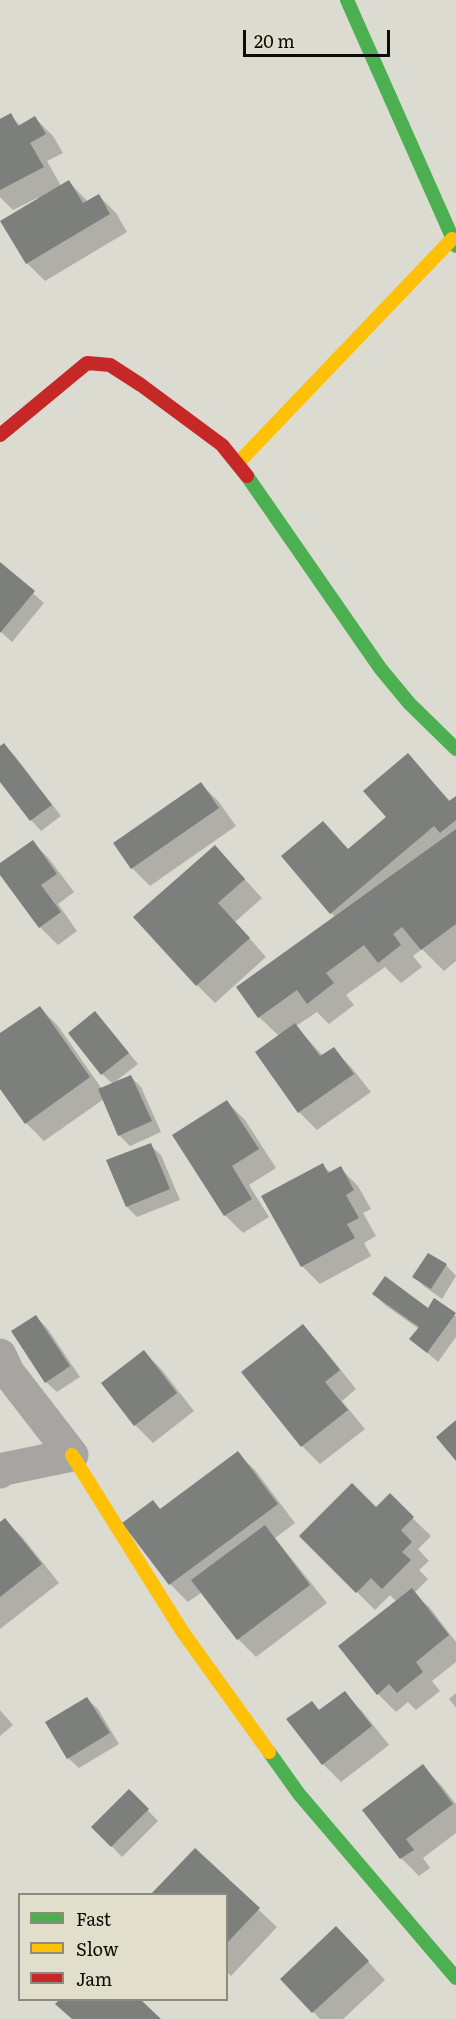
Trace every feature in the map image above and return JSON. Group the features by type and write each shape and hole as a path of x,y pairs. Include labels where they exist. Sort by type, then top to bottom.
{"street":[{"path":"238,463 454,243 347,0"},
{"path":"0,435 87,363 110,365 194,422 222,445 238,463 380,668 409,703 456,749"},
{"path":"0,1355 8,1372 72,1455 182,1631 299,1794 456,1978"},
{"path":"0,1472 4,1469 72,1455"}],"building":[{"path":"11,113 18,126 35,116 46,134 30,143 44,167 0,190 0,119"},
{"path":"69,180 83,203 99,194 110,214 26,264 0,221"},
{"path":"0,562 35,591 0,633"},
{"path":"4,743 52,805 30,821 0,782 0,746"},
{"path":"408,753 449,801 456,796 456,820 440,833 434,826 330,914 281,856 323,821 348,849 386,817 363,791"},
{"path":"201,782 219,808 131,869 113,843"},
{"path":"456,829 456,924 421,950 402,927 393,934 401,945 378,963 364,945 326,973 334,983 307,1004 297,990 258,1018 236,987"},
{"path":"33,840 57,874 41,885 61,912 39,928 0,875 0,863"},
{"path":"215,845 245,879 218,903 250,938 196,986 133,917"},
{"path":"40,1006 90,1077 25,1124 0,1089 0,1033"},
{"path":"95,1011 129,1053 101,1075 68,1033"},
{"path":"295,1023 320,1056 334,1047 354,1074 298,1113 255,1052"},
{"path":"131,1075 152,1121 118,1136 98,1089"},
{"path":"227,1100 259,1149 232,1166 252,1199 224,1216 172,1135"},
{"path":"151,1143 170,1189 126,1207 106,1160"},
{"path":"323,1163 328,1173 341,1166 354,1190 346,1195 359,1218 347,1224 355,1238 301,1267 261,1196"},
{"path":"428,1253 447,1264 431,1289 412,1277"},
{"path":"385,1276 428,1308 434,1298 456,1313 427,1353 409,1339 419,1327 372,1294"},
{"path":"36,1315 70,1366 45,1383 11,1331"},
{"path":"303,1324 340,1370 325,1382 348,1410 301,1447 241,1372"},
{"path":"144,1350 177,1393 134,1426 101,1383"},
{"path":"456,1420 456,1461 436,1437"},
{"path":"238,1451 278,1504 169,1585 122,1523 153,1500 160,1509"},
{"path":"352,1483 376,1507 390,1493 414,1517 401,1530 412,1542 402,1552 411,1560 382,1589 371,1578 356,1593 299,1536"},
{"path":"5,1518 42,1564 0,1597 0,1522"},
{"path":"265,1525 310,1585 237,1640 191,1580"},
{"path":"412,1588 449,1635 416,1662 423,1672 397,1693 389,1684 377,1695 338,1646"},
{"path":"345,1691 372,1726 322,1765 286,1719 312,1701 319,1710"},
{"path":"87,1697 110,1733 67,1759 45,1722"},
{"path":"423,1764 453,1804 406,1839 414,1850 400,1859 362,1810"},
{"path":"129,1789 149,1809 111,1847 91,1827"},
{"path":"195,1848 260,1908 228,1942 228,1893 152,1893"},
{"path":"336,1926 369,1961 312,2013 280,1979"},
{"path":"58,2001 142,2001 161,2019 72,2019 55,2004"}],"traffic: fast":[{"path":"347,0 456,246"},
{"path":"247,476 380,668 409,703 456,749"},
{"path":"269,1752 299,1794 456,1978"}],"traffic: slow":[{"path":"238,463 452,239"},
{"path":"72,1455 182,1631 269,1752"}],"traffic: jam":[{"path":"0,435 87,363 110,365 222,445 247,476"}]}
